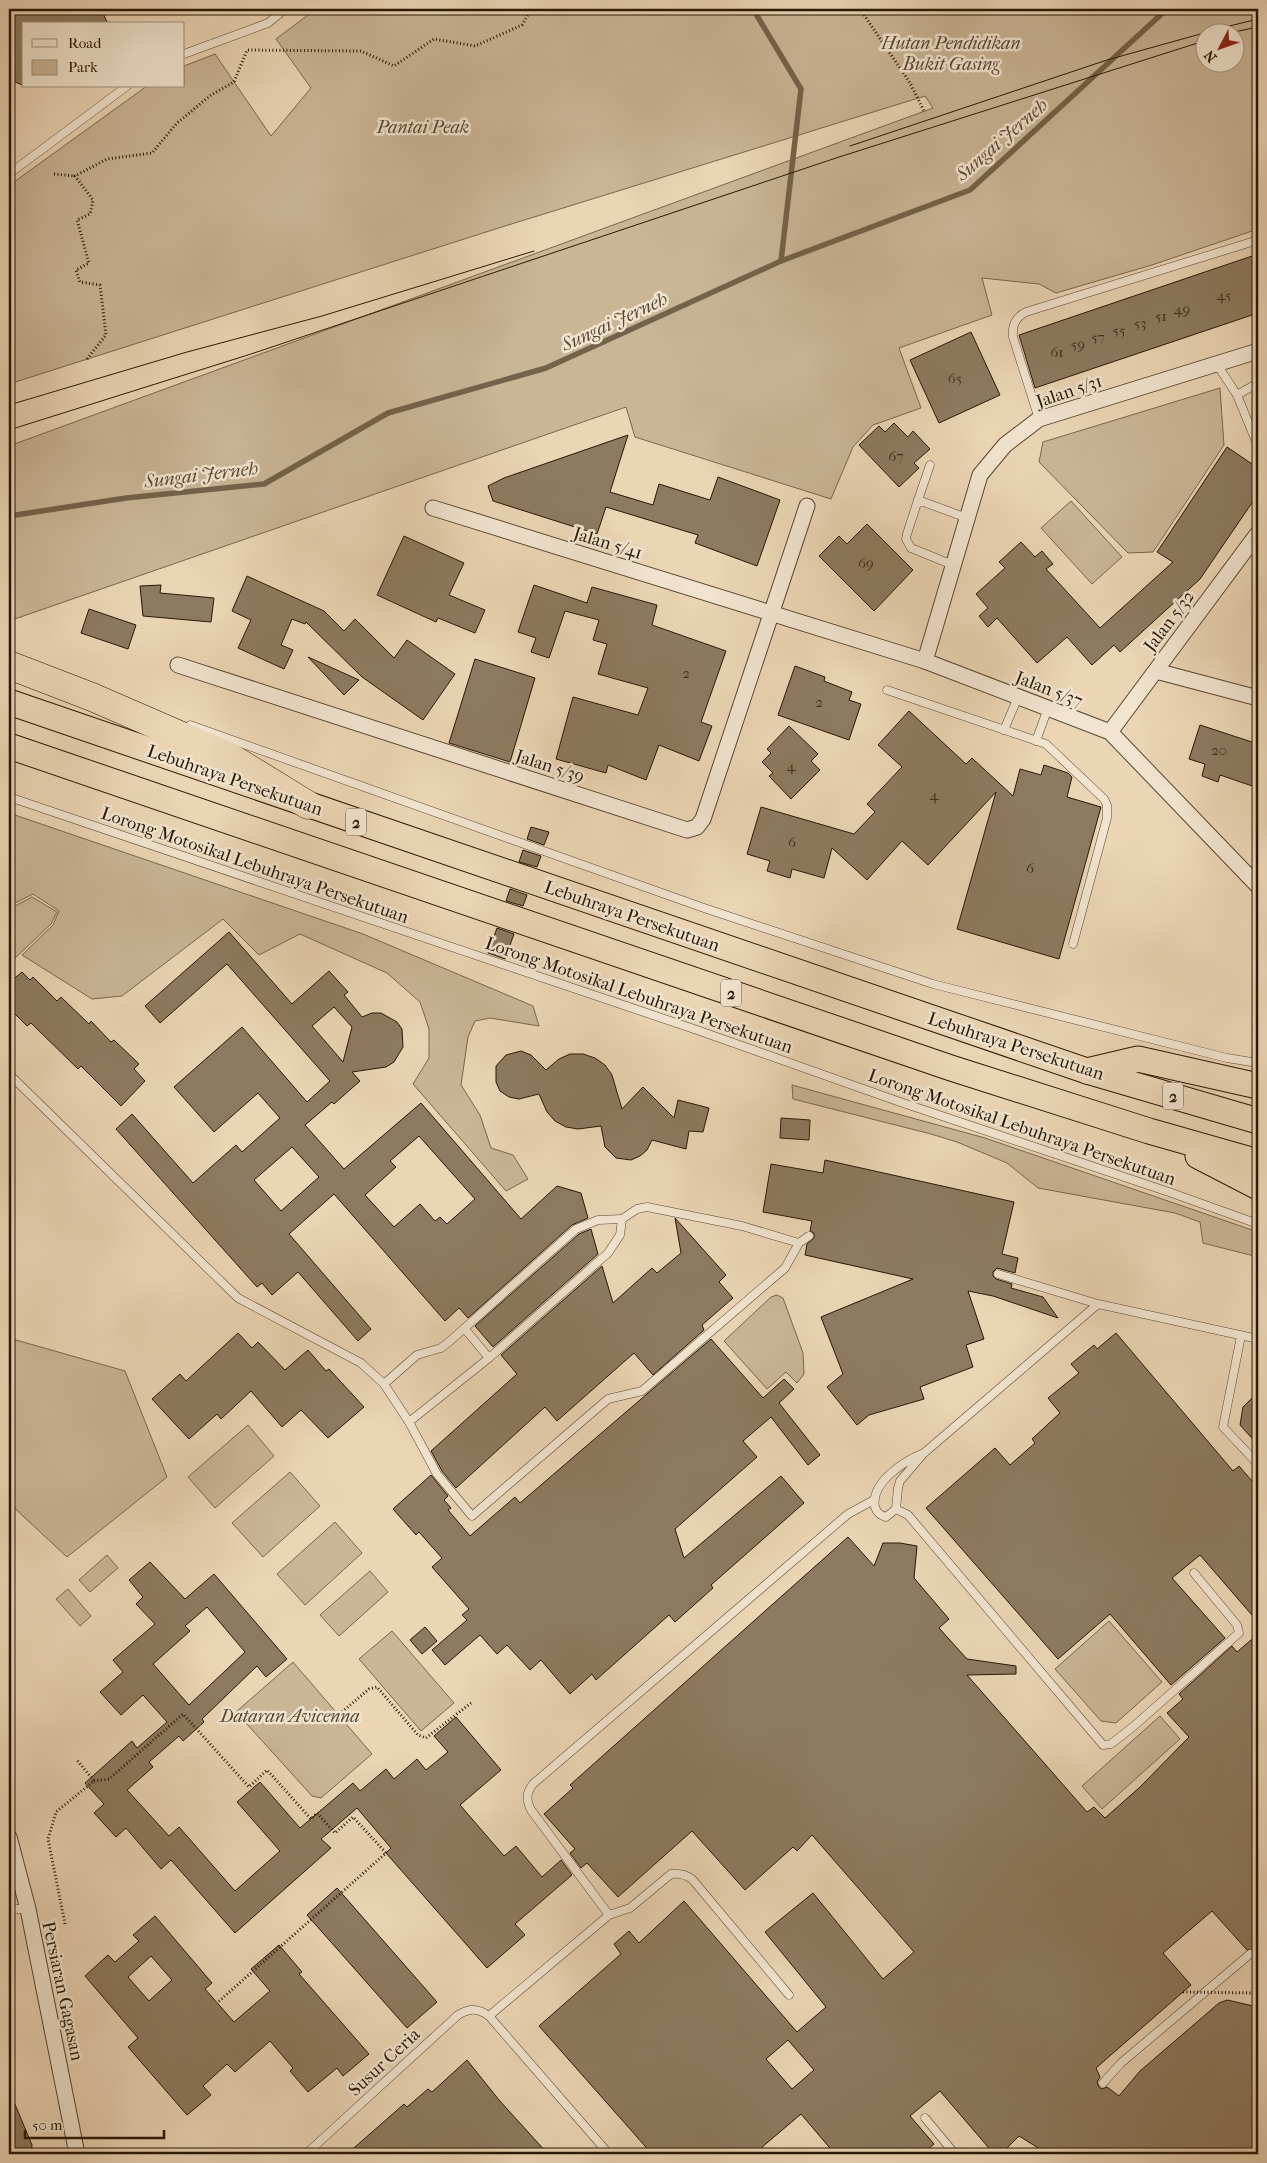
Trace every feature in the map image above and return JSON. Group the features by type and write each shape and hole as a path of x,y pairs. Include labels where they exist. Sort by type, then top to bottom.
{"highway":[{"path":"21,665 92,697 240,752 308,805"},
{"name":"Lebuhraya Persekutuan","path":"9,702 1088,1071 1258,1121"},
{"name":"2","path":"9,746 941,1065 1149,1131 1258,1162"},
{"path":"1088,1071 1138,1058 1258,1086"},
{"path":"1149,1131 1258,1187"}],"street":[{"name":"Jalan 5/31","path":"925,661 980,475 1005,445 1039,419 1258,351"},
{"path":"771,614 807,506"},
{"name":"Jalan 5/41","path":"433,508 771,614"},
{"name":"Jalan 5/32","path":"1110,732 1258,533"},
{"name":"Jalan 5/37","path":"771,614 925,661 1110,732 1258,886"},
{"name":"Jalan 5/39","path":"178,665 687,830 697,827 703,819 771,614"},
{"path":"1156,671 1258,698"},
{"name":"Persiaran Gagasan","path":"9,1837 28,1909 77,2154"}],"lane":[{"path":"185,54 268,23 285,9"},
{"path":"9,174 124,88"},
{"path":"1039,419 1013,336 1012,329 1019,316 1026,312 1258,240"},
{"path":"1216,364 1237,395 1258,446"},
{"path":"1237,395 1258,383"},
{"path":"930,465 907,534 908,544 916,551 953,565"},
{"path":"918,500 967,518"},
{"path":"21,665 122,700"},
{"path":"887,690 1052,748 1100,794 1107,805 1107,818 1073,944"},
{"path":"1004,730 1018,697"},
{"path":"1036,741 1048,708"},
{"path":"178,721 240,752 933,984 1218,1055 1258,1063"},
{"name":"Lorong Motosikal Lebuhraya Persekutuan","path":"9,797 697,1030 900,1102 1169,1192 1258,1224"},
{"path":"9,1074 238,1298 361,1364 384,1384 409,1422 437,1474 472,1516 608,1399 642,1391 785,1268 799,1243 809,1236"},
{"path":"384,1384 417,1355 441,1348 465,1329 576,1229 598,1220 622,1220 637,1209 647,1207 742,1226 799,1243"},
{"path":"409,1422 489,1358 608,1253 620,1236 622,1220"},
{"path":"998,1274 1098,1304 1258,1339"},
{"path":"924,1453 912,1458 884,1481 876,1492 874,1500 876,1512 880,1516 886,1517 896,1509 900,1481 924,1453 1098,1304"},
{"path":"465,1329 489,1358"},
{"path":"1241,1336 1223,1427 1258,1464"},
{"path":"609,1915 531,1810 528,1804 529,1790 848,1514 874,1500"},
{"path":"896,1509 908,1515 1103,1745 1111,1744 1134,1726 1239,1633 1237,1625 1194,1574"},
{"path":"610,2154 489,2016 609,1915 630,1908 670,1874 678,1873 686,1875 698,1886 789,1995"},
{"path":"9,1909 28,1909"},
{"path":"1103,2083 1121,2063 1250,1954"},
{"name":"Susur Ceria","path":"306,2154 458,2015 470,2009 482,2011 489,2016"},
{"path":"925,2118 956,2154"}],"path":[{"path":"54,174 75,176 107,160 152,153 177,122 211,95 234,82 247,50 361,52 394,66 434,39 475,46 522,25 531,9"},
{"path":"860,9 910,83 924,111"},
{"path":"75,176 93,200 90,214 77,220 89,263 76,270 80,282 100,285 106,335 87,359"},
{"path":"342,1712 369,1689 378,1688 418,1736 426,1738 471,1703"},
{"path":"65,1924 48,1839 56,1812 94,1781 109,1779 183,1714 248,1787 267,1770 311,1819 317,1813 335,1833 354,1816 386,1853 217,2004"},
{"path":"77,1760 94,1781"},
{"path":"1183,1992 1258,1993"}],"green space":[{"path":"316,9 1258,9 1258,229 1152,265 1056,293 1039,284 982,278 992,315 899,348 921,408 873,425 853,447 831,499 635,437 626,407 9,621 9,446 933,108 925,96 505,226 9,384 9,192 14,182 144,88 185,88 185,66 215,54 271,136 311,88 276,39"},
{"path":"1220,388 1224,445 1153,552 1128,553 1039,462 1043,442"},
{"path":"1071,501 1122,557 1092,584 1041,528"},
{"path":"9,813 363,934 533,1006 539,1026 490,1018 475,1021 468,1037 461,1085 480,1115 491,1148 513,1155 528,1179 506,1191 413,1084 429,1058 429,1029 420,1002 387,973 300,934 259,955 223,919 122,996 92,999 22,955 53,925 59,911 33,894 11,905 9,911"},
{"path":"32,897 57,912 51,924 9,962 9,919 13,907"},
{"path":"792,1085 985,1138 1258,1232 1258,1257 1203,1243 1200,1222 1175,1213 1038,1188 1007,1163 957,1142 793,1099"},
{"path":"777,1295 783,1298 803,1353 804,1374 797,1383 786,1372 767,1389 724,1341 771,1297"},
{"path":"9,1338 125,1371 167,1477 67,1557 9,1503"},
{"path":"248,1425 274,1456 215,1508 188,1477"},
{"path":"290,1472 320,1506 263,1557 232,1523"},
{"path":"335,1522 362,1553 305,1605 277,1574"},
{"path":"107,1555 118,1568 90,1592 79,1580"},
{"path":"370,1571 388,1592 339,1636 320,1615"},
{"path":"68,1589 91,1616 80,1626 56,1599"},
{"path":"1109,1621 1162,1682 1116,1723 1101,1721 1055,1669"},
{"path":"392,1631 454,1703 421,1731 359,1659"},
{"name":"Dataran Avicenna","path":"293,1662 372,1754 321,1798 312,1796 236,1712"},
{"path":"1160,1716 1180,1739 1102,1809 1082,1786"}],"building":[{"path":"9,9 101,9 107,22 22,22 22,85 9,79"},
{"path":"1258,254 1258,313 1035,388 1019,335"},
{"path":"971,332 1000,395 939,423 910,360"},
{"path":"894,423 908,437 913,431 930,449 914,463 919,468 899,487 859,445 879,426 885,432"},
{"path":"628,435 610,492 653,505 659,484 710,500 718,477 780,500 757,566 695,543 698,535 606,507 597,534 493,501 488,486 504,478"},
{"path":"1227,447 1258,468 1258,494 1200,579 1120,652 1114,645 1092,665 1067,637 1037,663 997,618 988,627 979,616 988,608 976,594 1005,568 999,562 1021,542 1035,557 1042,551 1053,564 1046,569 1100,628 1173,562 1157,552"},
{"path":"867,524 913,570 874,611 819,556 839,536 847,544"},
{"path":"404,536 464,563 449,595 485,610 475,633 438,618 436,622 377,595"},
{"path":"247,576 324,611 344,631 355,619 394,658 407,640 455,674 423,720 362,677 306,622 305,624 292,619 281,645 293,650 284,669 238,648 251,620 232,611"},
{"path":"161,585 160,593 214,598 211,622 143,616 140,586"},
{"path":"534,585 587,603 592,587 657,605 652,625 726,651 701,722 712,726 699,761 659,745 646,780 608,765 606,773 556,759 573,697 638,715 648,688 598,674 607,644 593,640 599,620 565,611 549,658 531,652 536,638 518,632"},
{"path":"89,609 136,625 128,649 81,633"},
{"path":"308,657 359,680 344,695"},
{"path":"475,659 535,678 510,762 449,743"},
{"path":"795,666 825,677 824,681 852,692 849,700 861,704 849,740 778,715"},
{"path":"909,711 966,764 972,758 1013,796 1020,769 1041,775 1044,765 1068,773 1072,777 1067,797 1101,807 1059,959 957,929 996,792 928,865 902,841 867,880 832,848 824,878 792,869 790,878 767,871 770,861 747,854 761,807 854,834 875,812 867,804 902,767 878,745"},
{"path":"1200,725 1258,744 1258,788 1220,775 1218,782 1202,776 1205,764 1189,759"},
{"path":"789,726 818,754 811,761 820,770 791,799 769,776 773,773 762,762 771,753 767,749"},
{"path":"531,827 549,832 544,845 527,839"},
{"path":"523,850 541,856 537,867 519,862"},
{"path":"510,889 527,895 523,906 506,901"},
{"path":"497,928 514,934 505,959 488,953"},
{"path":"229,932 292,1004 329,971 348,992 344,995 362,1017 372,1013 381,1013 397,1022 402,1029 403,1047 394,1062 386,1067 352,1072 360,1081 334,1104 332,1102 305,1125 344,1169 421,1103 521,1219 557,1186 581,1193 588,1218 572,1225 468,1318 459,1308 445,1321 334,1194 289,1234 371,1329 358,1341 298,1272 272,1295 262,1283 257,1287 116,1129 132,1114 193,1183 236,1145 242,1152 280,1118 258,1093 214,1132 174,1087 242,1027 307,1102 330,1081 227,964 160,1023 145,1006","holes":["334,1007 352,1027 343,1062 312,1026","419,1136 475,1199 447,1224 440,1217 435,1221 420,1204 394,1227 365,1195 396,1167 390,1161","292,1147 319,1177 281,1211 254,1180"]},
{"path":"22,972 30,980 33,977 57,1001 61,997 89,1024 91,1021 111,1042 114,1040 139,1064 134,1069 145,1081 121,1106 81,1066 78,1069 31,1023 27,1026 9,1008 9,983"},
{"path":"521,1051 531,1055 546,1070 559,1059 570,1054 583,1054 595,1058 605,1065 612,1075 622,1109 643,1087 674,1118 678,1100 709,1108 703,1132 689,1131 686,1149 652,1140 647,1150 640,1156 631,1160 616,1158 605,1147 601,1126 578,1129 566,1127 555,1121 547,1112 539,1094 519,1099 509,1097 500,1091 496,1082 496,1066 506,1055"},
{"path":"781,1118 810,1120 809,1140 780,1138"},
{"path":"825,1160 1014,1202 1002,1254 1018,1258 1015,1273 997,1268 993,1272 993,1276 996,1279 1012,1284 1011,1288 1043,1297 1058,1318 993,1296 968,1291 984,1339 966,1345 973,1367 920,1387 924,1399 869,1415 857,1425 827,1387 843,1374 821,1317 913,1279 805,1255 807,1244 814,1238 814,1233 810,1231 812,1221 763,1212 771,1164 823,1173"},
{"path":"675,1218 726,1275 719,1282 733,1298 702,1325 704,1330 653,1375 634,1353 557,1421 545,1407 456,1488 442,1471 431,1451 517,1374 501,1355 602,1266 613,1303 652,1268 657,1273 681,1253"},
{"path":"591,1229 598,1254 493,1347 475,1326 579,1234"},
{"path":"238,1333 252,1348 258,1342 285,1370 308,1350 326,1371 329,1369 364,1407 328,1438 301,1410 282,1427 251,1391 221,1419 217,1414 189,1439 152,1399 180,1374 186,1381"},
{"path":"1116,1333 1233,1471 1239,1466 1258,1488 1258,1622 1200,1555 1172,1578 1225,1638 1171,1685 1110,1614 1058,1659 926,1508 995,1448 1010,1465 1035,1443 1032,1439 1060,1413 1048,1398 1079,1373 1071,1364 1094,1345 1097,1349"},
{"path":"711,1339 763,1398 784,1379 794,1389 779,1403 820,1455 808,1465 771,1417 743,1441 757,1457 675,1529 684,1558 781,1476 804,1503 711,1585 713,1588 675,1622 669,1615 596,1680 592,1674 570,1694 541,1660 530,1670 507,1645 497,1654 480,1635 445,1665 432,1650 467,1620 462,1615 469,1609 432,1567 442,1558 419,1532 416,1535 393,1509 431,1475 448,1496 444,1500 451,1508 448,1510 470,1536 515,1497 520,1503"},
{"path":"1258,1392 1258,1445 1240,1425 1243,1407"},
{"path":"848,1537 874,1566 883,1543 917,1546 914,1578 949,1619 939,1628 967,1659 1016,1666 1016,1674 967,1675 1087,1812 1094,1807 1105,1818 1140,1787 1189,1737 1167,1713 1183,1699 1179,1694 1232,1646 1237,1652 1258,1634 1258,1963 1254,1958 1256,1953 1254,1950 1247,1950 1212,1911 1163,1953 1191,1985 1096,2068 1100,2077 1097,2082 1099,2087 1102,2089 1107,2087 1119,2096 1140,2071 1219,2003 1227,2000 1258,2007 1258,2154 1048,2154 1019,2136 1001,2154 994,2154 940,2091 910,2116 934,2144 922,2154 835,2154 801,2114 754,2154 652,2154 539,2026 621,1954 614,1944 629,1931 639,1943 684,1901 797,2032 826,2007 765,1932 813,1893 883,1979 914,1952 812,1835 797,1851 793,1847 745,1890 692,1831 618,1897 587,1863 581,1868 570,1853 575,1849 544,1814 573,1788 570,1785","holes":["788,2040 814,2070 792,2089 766,2059"]},
{"path":"150,1562 185,1599 214,1574 287,1659 266,1677 257,1666 202,1719 204,1722 183,1741 179,1736 149,1762 153,1767 127,1790 169,1836 179,1827 235,1891 280,1851 237,1802 260,1782 300,1828 353,1783 360,1791 386,1769 394,1779 417,1759 426,1770 448,1752 434,1736 456,1717 501,1770 460,1805 504,1856 516,1846 542,1877 561,1860 572,1875 515,1924 525,1935 487,1968 386,1853 391,1848 357,1808 321,1839 331,1848 235,1933 171,1860 161,1869 126,1828 116,1837 94,1813 104,1804 85,1783 132,1741 137,1748 167,1722 143,1695 121,1715 100,1692 123,1672 113,1660 155,1624 136,1604 143,1597 129,1580","holes":["207,1607 245,1652 189,1705 153,1664 190,1631 185,1626"]},
{"path":"425,1627 437,1641 422,1654 410,1640"},
{"path":"337,1888 437,2002 407,2028 307,1915"},
{"path":"155,1916 212,1983 205,1989 234,2022 270,1991 251,1969 279,1945 302,1972 299,1974 369,2054 343,2076 337,2068 308,2092 290,2071 293,2068 270,2041 235,2072 227,2064 203,2086 211,2095 187,2115 128,2047 138,2038 85,1976 108,1955 115,1962 139,1941 133,1935","holes":["151,1956 172,1980 149,2001 128,1977"]},
{"path":"467,2060 499,2100 548,2154 347,2154 404,2104 407,2107 428,2089 432,2092"},
{"path":"9,2090 32,2145 31,2154 9,2154"}],"waterway":[{"path":"753,9 801,89 781,261"},
{"name":"Sungai Jerneh","path":"9,516 126,498 264,484 388,413 546,368 781,261 970,190 1167,9"}],"tram line":[{"path":"1244,22 1258,19"},
{"path":"1244,30 1258,27"},
{"path":"850,146 1107,60 1194,36"},
{"path":"9,430 251,354 836,158 1194,44"},
{"path":"9,405 187,352 322,316 534,251"}],"park label":[{"name":"Hutan Pendidikan Bukit Gasing","path":"951,53"},
{"name":"Pantai Peak","path":"423,127"}]}
